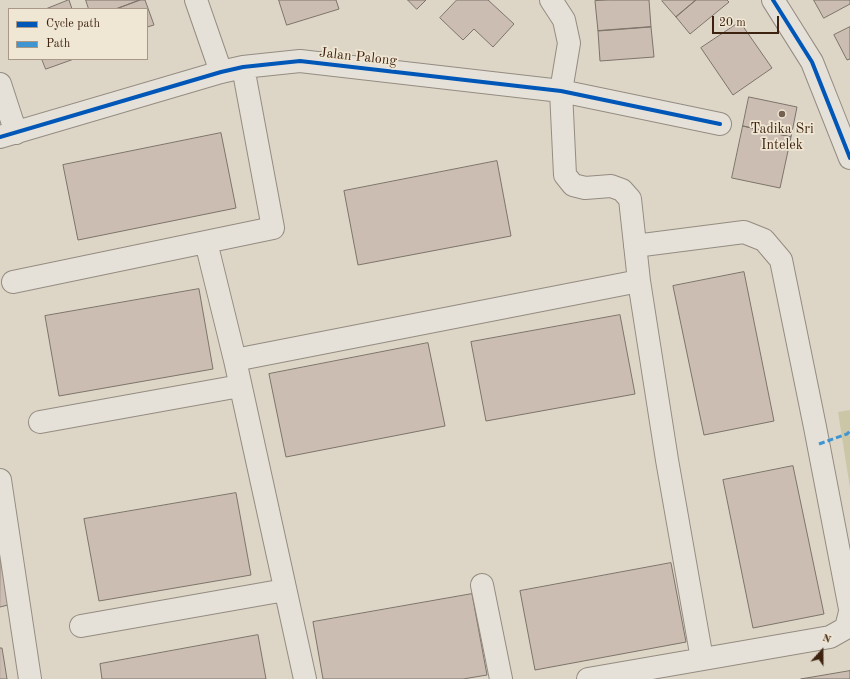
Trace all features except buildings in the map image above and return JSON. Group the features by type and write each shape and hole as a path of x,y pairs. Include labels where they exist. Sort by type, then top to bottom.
{"street":[{"path":"196,0 221,72"},
{"path":"551,0 564,20 569,43 561,91 565,175 573,185 585,188 611,186 622,190 630,199 639,281 667,460 702,659"},
{"path":"773,0 812,62 850,158"},
{"name":"Jalan Palong","path":"8,135 221,72 243,67 300,61 561,91 720,124"},
{"path":"13,282 273,228 243,67"},
{"path":"0,87 8,135"},
{"path":"588,679 830,637 846,628 850,611 816,427 781,260 764,240 744,232 635,246"},
{"path":"206,242 235,360 305,679"},
{"path":"235,360 639,281"},
{"path":"40,422 240,386"},
{"path":"1,488 30,679"},
{"path":"482,585 501,679"},
{"path":"81,626 285,590"}],"shaded area":[{"path":"850,410 850,488 838,412"}],"marked path":[{"path":"819,444 847,434 850,431"}],"cycle path":[{"path":"773,0 812,62 850,158"},
{"path":"0,137 221,72 243,67 300,61 561,91 720,124"}],"place":[{"name":"Tadika Sri Intelek","path":"782,114"}]}
